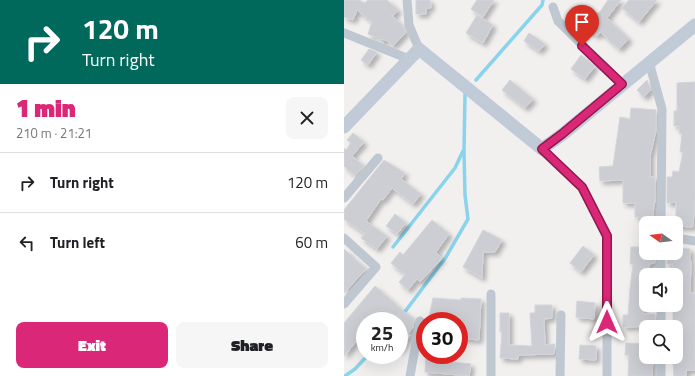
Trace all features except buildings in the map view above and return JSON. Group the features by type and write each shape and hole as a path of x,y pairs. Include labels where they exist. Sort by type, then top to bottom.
{"street":[{"path":"407,0 409,25 419,49 542,149 582,187 607,236 607,376"},
{"path":"552,7 558,21 622,84"},
{"path":"542,149 695,25"},
{"path":"344,33 409,58"},
{"path":"344,126 419,49"},
{"path":"650,62 662,109 661,216"},
{"path":"344,198 378,158"},
{"path":"344,238 376,267 344,304"},
{"path":"683,239 695,241"},
{"path":"491,294 491,376"},
{"path":"560,376 561,315"},
{"path":"410,376 416,343"},
{"path":"661,364 661,376"}],"waterway":[{"path":"476,80 542,5 543,0"},
{"path":"405,312 446,257 468,219 465,195 465,94"},
{"path":"393,247 455,168 463,151"},
{"path":"345,376 360,364"}],"route":[{"path":"582,46 622,84 542,149 582,187 607,236 607,322"}]}
